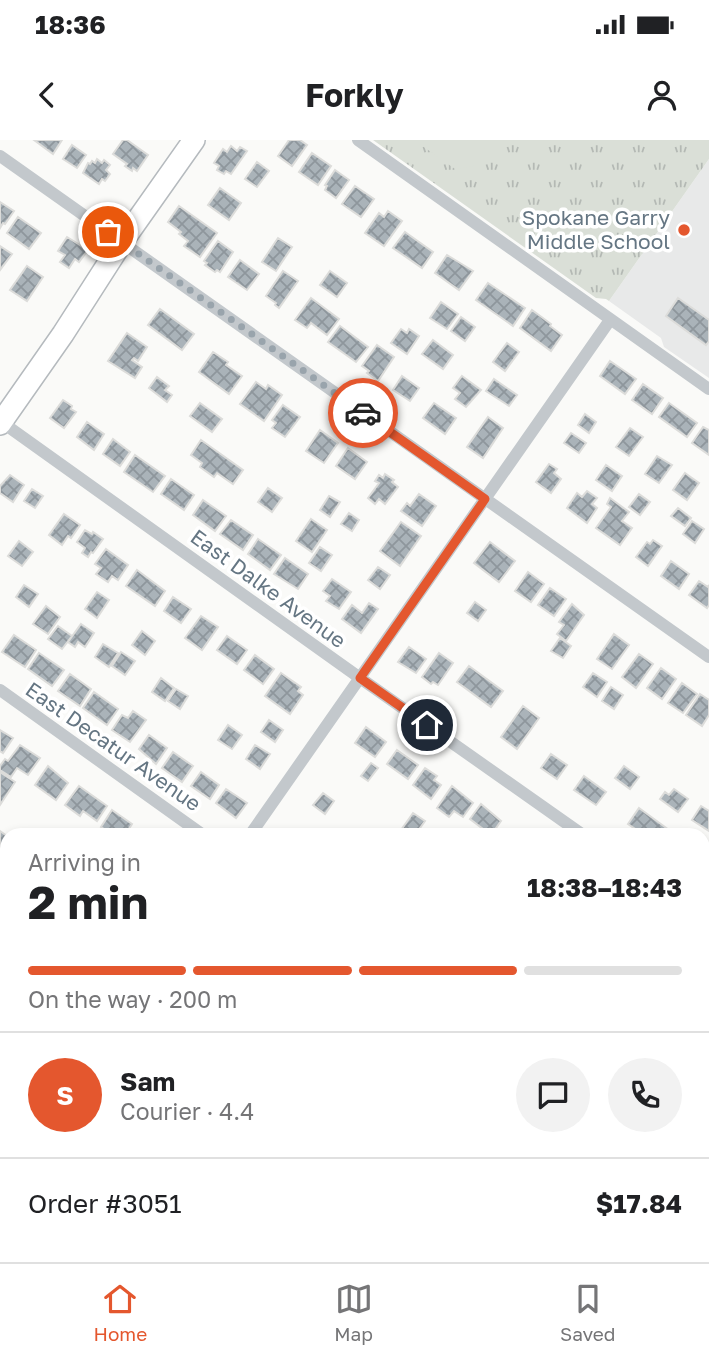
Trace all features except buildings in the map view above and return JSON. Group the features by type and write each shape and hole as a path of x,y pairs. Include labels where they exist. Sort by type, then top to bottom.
{"main road":[{"path":"0,423 194,140"}],"street":[{"path":"358,140 709,389"},
{"path":"0,156 709,657"},
{"path":"255,828 610,320"},
{"name":"East Dalke Avenue","path":"0,423 573,828"},
{"name":"East Decatur Avenue","path":"0,690 193,828"}],"shaded area":[{"name":"Spokane Garry Middle School","path":"709,159 709,378 664,347 661,338 609,301"}],"green space":[{"path":"373,140 709,140 709,159 609,301 596,298"},
{"path":"414,140 490,140 473,166 455,169"}],"way so far":[{"path":"108,232 363,413"}],"place":[{"name":"Spokane Garry Middle School","path":"684,230"}],"route":[{"path":"363,413 485,499 360,678 427,725"}]}
